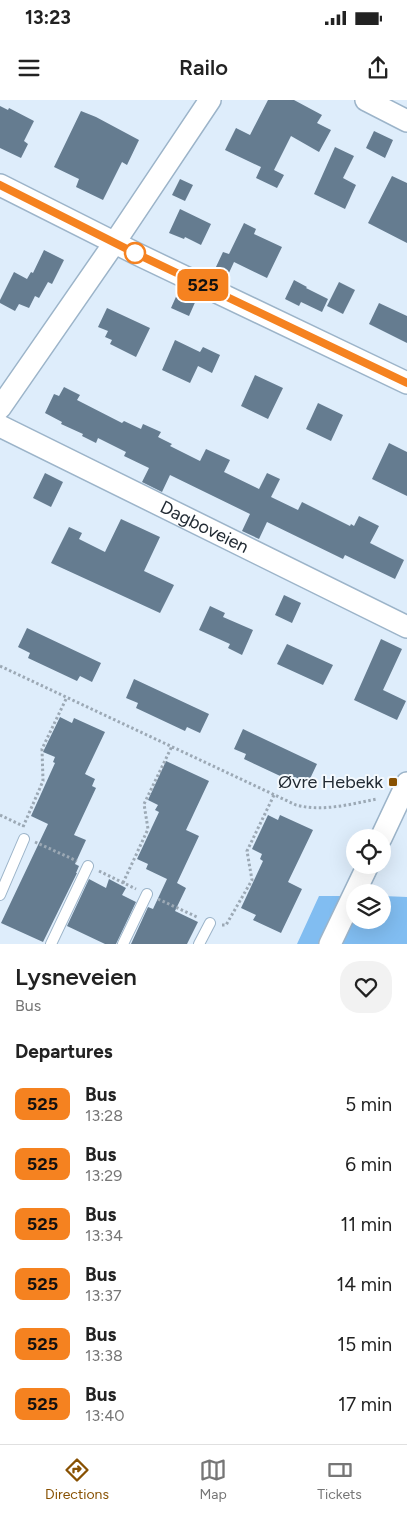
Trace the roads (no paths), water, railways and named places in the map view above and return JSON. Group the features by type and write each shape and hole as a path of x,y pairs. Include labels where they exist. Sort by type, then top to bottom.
{"street":[{"path":"0,408 115,242 210,100"},
{"path":"366,100 407,121"},
{"path":"0,185 407,383"},
{"name":"Dagboveien","path":"0,426 407,627"},
{"path":"385,829 404,788"},
{"path":"330,944 364,874"}],"lane":[{"path":"0,895 24,839"},
{"path":"51,944 88,866"},
{"path":"123,944 147,894"},
{"path":"199,944 210,923"}],"place":[{"name":"Øvre Hebekk","path":"393,782"}]}
